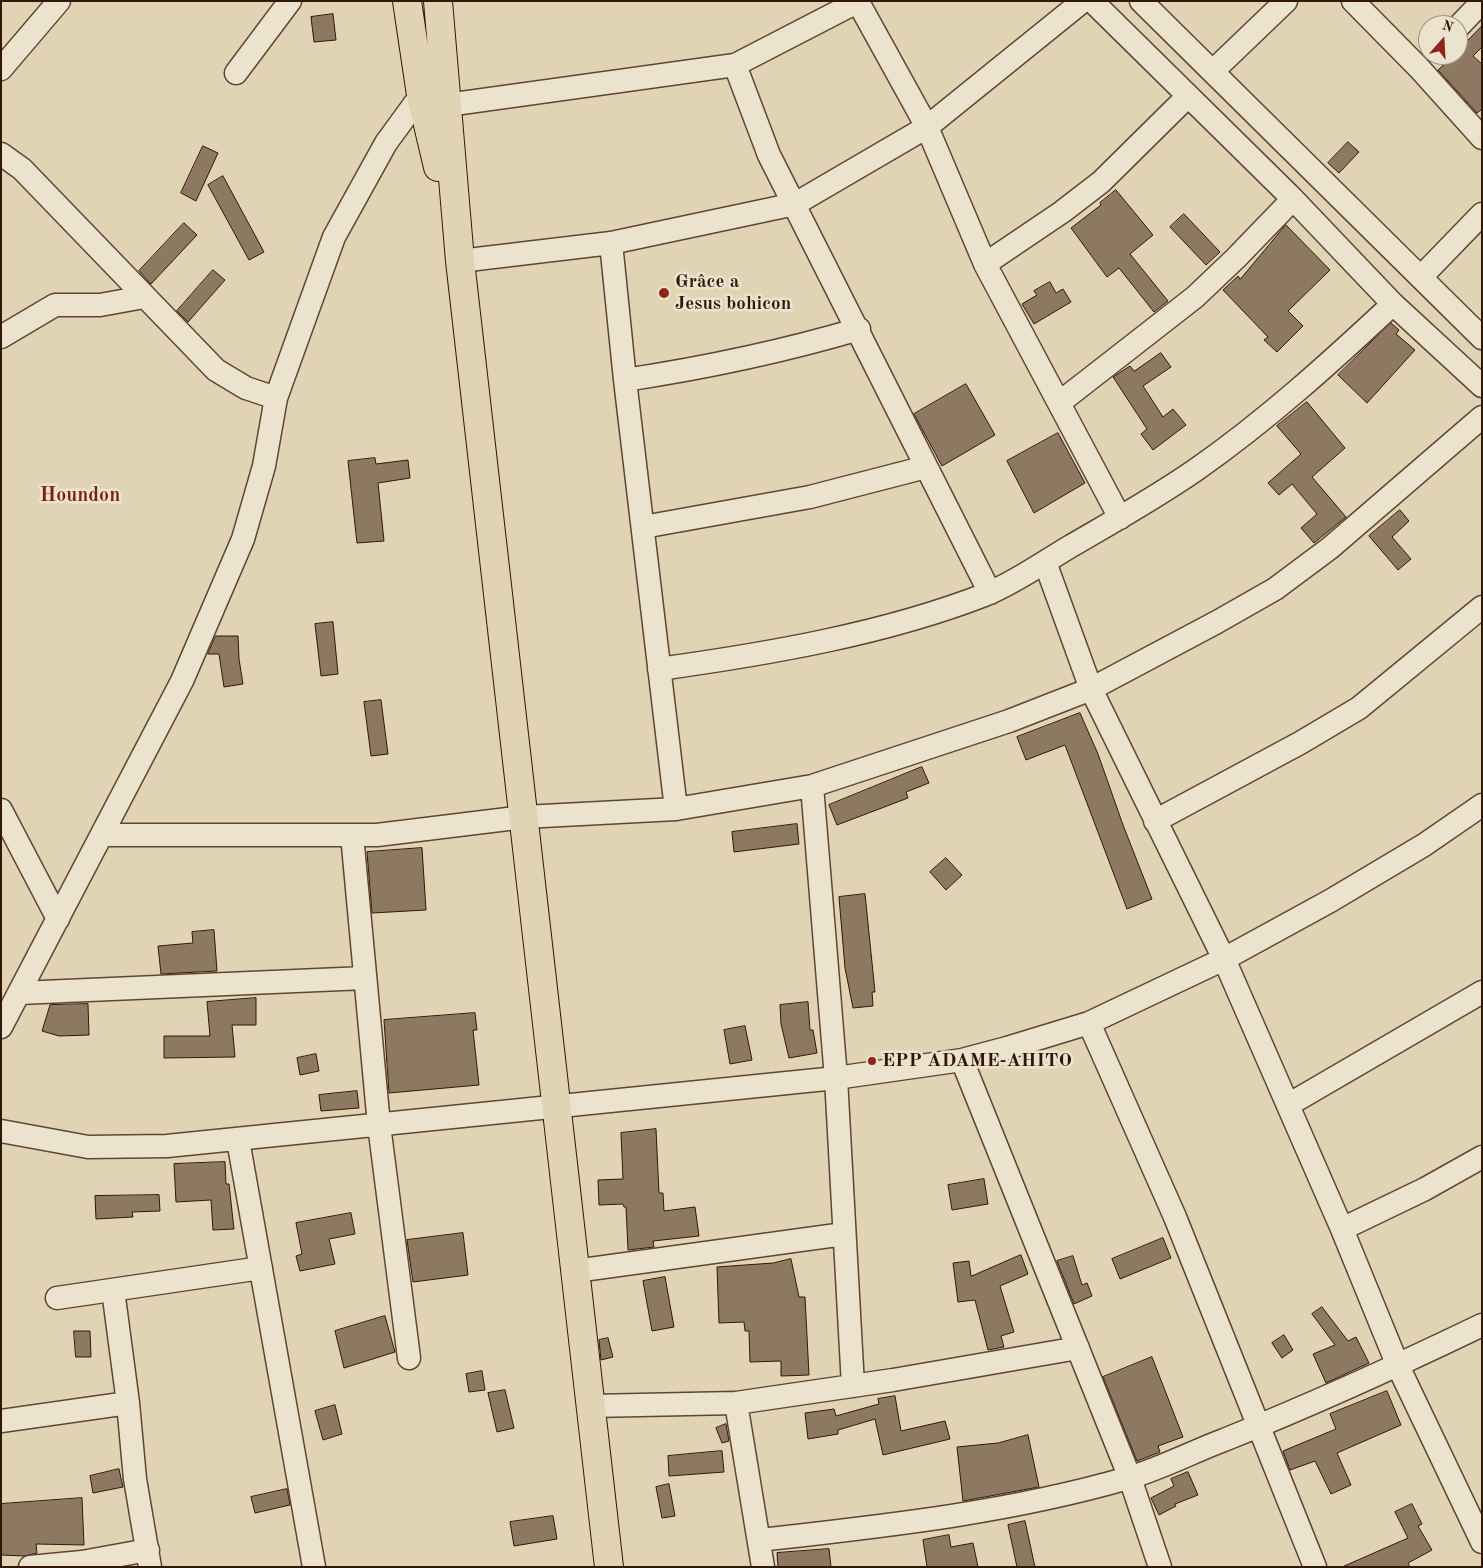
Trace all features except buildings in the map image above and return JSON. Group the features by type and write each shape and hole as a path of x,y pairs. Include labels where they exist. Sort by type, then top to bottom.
{"main road":[{"path":"407,1 421,95 460,261"},
{"path":"438,1 460,261 609,1567"}],"street":[{"path":"1,69 59,1"},
{"path":"236,73 290,1"},
{"path":"460,261 611,244 795,204 927,127 1083,1"},
{"path":"1092,1 1293,199 1393,304 1482,386"},
{"path":"1141,1 1482,338"},
{"path":"1213,71 1286,1"},
{"path":"1353,1 1418,55"},
{"path":"447,106 735,65 858,2 927,127 986,264 1120,518"},
{"path":"1468,17 1482,2"},
{"path":"735,65 769,155 990,593"},
{"path":"1428,65 1482,138"},
{"path":"1,1027 182,681 243,539 264,466 276,398 334,238 386,143 421,95"},
{"path":"986,264 1062,212 1101,182 1188,96"},
{"path":"1,154 22,169 216,370 246,388 276,398"},
{"path":"1059,403 1195,297 1293,199"},
{"path":"1422,277 1482,214"},
{"path":"611,244 625,380 676,809"},
{"path":"1,337 55,305 100,305 144,297"},
{"path":"659,669 727,659 835,638 946,609 990,593 1120,518 1196,470 1243,435 1336,357 1393,304"},
{"path":"625,380 703,368 796,348 858,329"},
{"path":"102,835 378,835 524,817 676,809 812,786 1009,721 1091,689 1275,589 1330,548 1482,418"},
{"path":"643,527 810,496 926,467"},
{"path":"1045,562 1091,689 1224,959 1342,1229 1398,1366 1482,1542"},
{"path":"1156,821 1300,743 1360,708 1482,607"},
{"path":"812,786 836,1078 853,1386"},
{"path":"1,1131 88,1147 167,1146 836,1078 962,1060 1089,1023 1224,959 1330,901 1415,850 1482,805"},
{"path":"1,810 58,919"},
{"path":"352,835 379,1125 409,1358"},
{"path":"19,993 365,978"},
{"path":"1288,1105 1482,992"},
{"path":"1089,1023 1175,1217 1315,1567"},
{"path":"962,1060 1130,1478 1160,1567"},
{"path":"238,1140 314,1567"},
{"path":"1342,1229 1425,1189 1482,1157"},
{"path":"575,1271 844,1234"},
{"path":"57,1298 261,1268"},
{"path":"30,1567 150,1558 135,1479 128,1403 113,1290"},
{"path":"760,1540 931,1520 1018,1505 1130,1478 1259,1426 1398,1366 1482,1325"},
{"path":"591,1406 736,1403 853,1386 1078,1348"},
{"path":"1,1421 128,1403"},
{"path":"736,1403 763,1567"}],"place":[{"name":"Grâce a Jesus bohicon","path":"664,293"},
{"name":"EPP ADAME-AHITO","path":"872,1061"}],"district":[{"name":"Houndon","path":"80,496"}]}
